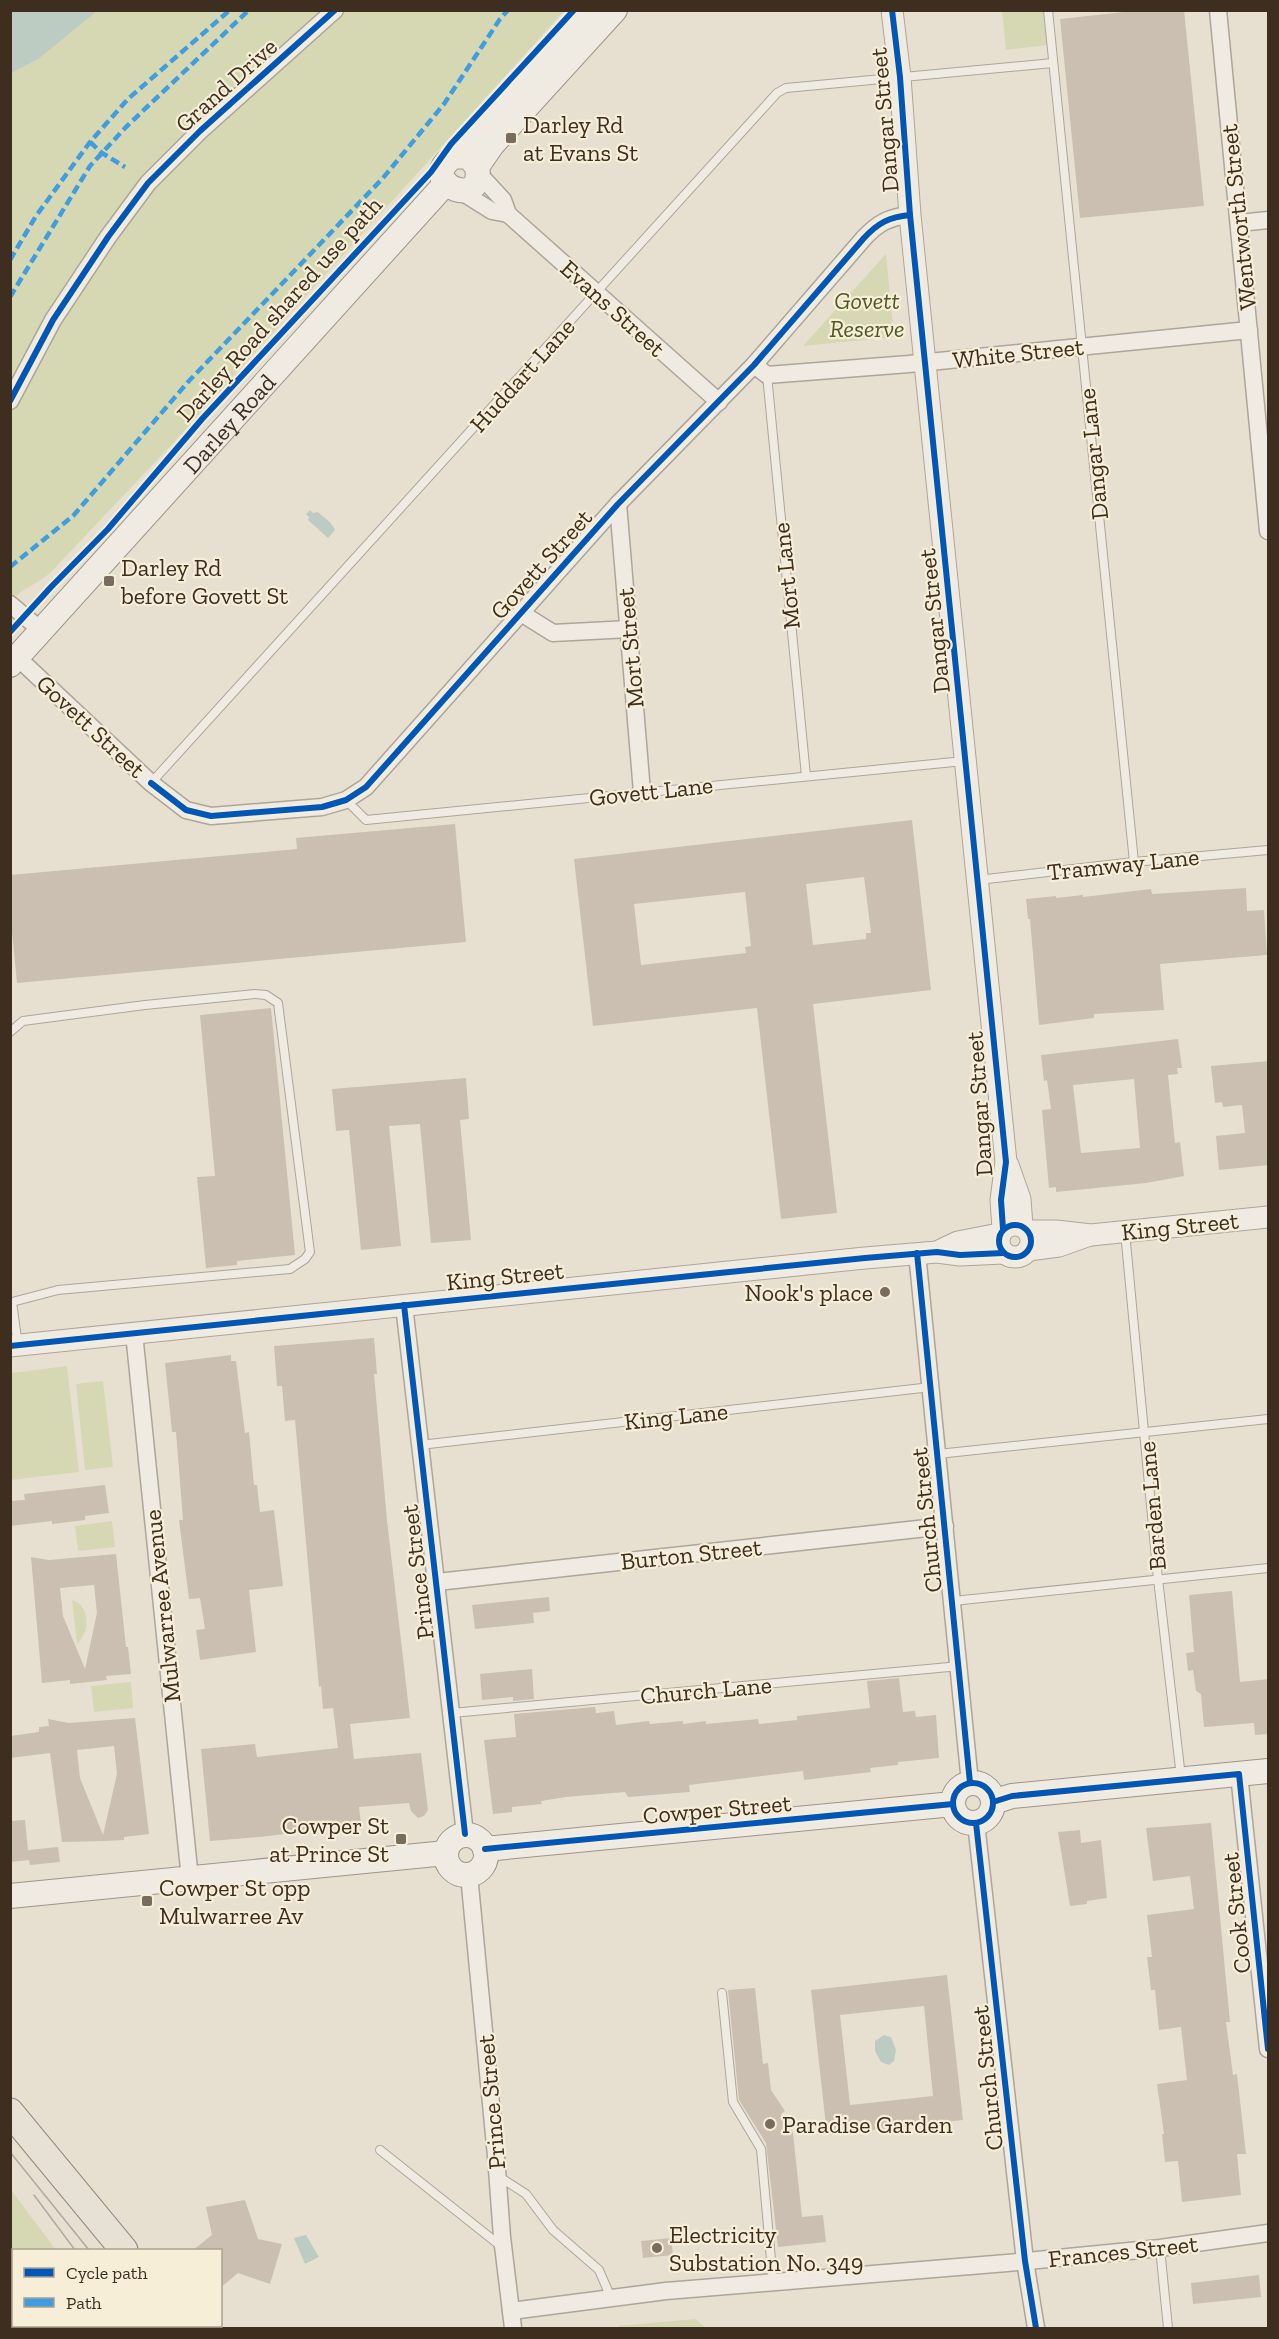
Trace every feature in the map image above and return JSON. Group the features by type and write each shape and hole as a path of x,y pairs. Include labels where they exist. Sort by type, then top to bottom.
{"main road":[{"path":"593,10 518,85 464,151 445,165 443,177 453,187 471,188 475,184 478,170 492,145 615,10"},
{"path":"455,156 469,158 478,170"},
{"name":"Darley Road","path":"14,662 453,187"},
{"path":"993,1802 1012,1796 1269,1771"},
{"path":"970,1783 977,1783 986,1788 993,1802 990,1814 970,1823 960,1819 954,1811 953,1804 956,1792 970,1783"},
{"name":"Cowper Street","path":"486,1849 953,1804"},
{"path":"465,1834 478,1838 486,1849 485,1863 481,1869 469,1875 456,1873 446,1859 450,1842 465,1834"},
{"path":"10,1896 446,1853"},
{"path":"10,2112 123,2249"}],"street":[{"name":"Grand Drive","path":"10,401 53,320 108,237 148,183 200,131 335,10"},
{"name":"Dangar Street","path":"892,10 900,77 910,214 1006,1161 1001,1200 1014,1237"},
{"name":"Wentworth Street","path":"1218,10 1269,531"},
{"name":"Evans Street","path":"478,170 503,200 508,213 718,402"},
{"name":"Evans Street","path":"453,187 492,211 508,213"},
{"name":"Govett Street","path":"14,662 186,810 211,816 322,807 346,800 366,787 618,504 718,402 760,370 875,226 894,216 910,214"},
{"path":"1239,223 1269,220"},
{"name":"White Street","path":"760,370 926,362 1249,330"},
{"name":"Mort Street","path":"618,504 642,792"},
{"path":"10,604 42,631"},
{"path":"521,613 553,633 629,629"},
{"name":"King Street","path":"14,1345 927,1253 958,1242 1056,1231 1091,1235 1269,1217"},
{"name":"Church Street","path":"927,1253 931,1387 970,1783"},
{"name":"Prince Street","path":"404,1305 465,1834"},
{"name":"Mulwarree Avenue","path":"134,1333 190,1879"},
{"name":"Burton Street","path":"437,1582 945,1526"},
{"name":"Cook Street","path":"1239,1774 1269,2049"},
{"name":"Church Street","path":"976,1822 1025,2261 1036,2328"},
{"name":"Prince Street","path":"469,1875 503,2248 513,2328"},
{"name":"Frances Street","path":"511,2311 666,2291 1025,2261 1269,2233"}],"lane":[{"name":"Dangar Lane","path":"1048,10 1134,862"},
{"name":"Huddart Lane","path":"152,783 777,93 786,88 1053,63"},
{"name":"Mort Lane","path":"760,370 806,776"},
{"name":"Govett Lane","path":"346,800 366,820 965,760"},
{"name":"Tramway Lane","path":"978,880 1134,862 1269,850"},
{"path":"10,1032 23,1021 145,1005 255,994 266,995 278,1003 310,1252 305,1259 290,1269 57,1290 12,1302 14,1345"},
{"name":"Barden Lane","path":"1125,1232 1158,1580 1181,1780"},
{"name":"King Lane","path":"420,1445 931,1387"},
{"path":"938,1454 1269,1419"},
{"path":"953,1601 1269,1568"},
{"name":"Church Lane","path":"452,1713 960,1666"},
{"path":"722,1994 734,2102 761,2149 773,2282"},
{"path":"380,2150 503,2248"},
{"path":"498,2175 526,2194 549,2225 599,2270 611,2298"},
{"path":"1160,2247 1168,2328"}],"green space":[{"path":"11,11 564,11 175,441 51,572 11,601"},
{"path":"1002,11 1043,11 1047,45 1006,50"},
{"name":"Govett Reserve","path":"886,254 894,337 803,346"},
{"path":"67,1366 79,1472 11,1480 11,1373"},
{"path":"103,1381 113,1467 85,1470 76,1384"},
{"path":"112,1521 115,1547 78,1551 75,1526"},
{"path":"72,1600 83,1608 86,1620 84,1633 77,1644"},
{"path":"131,1682 133,1708 94,1712 91,1686"},
{"path":"11,2190 55,2249 12,2249 12,2327 105,2328 11,2328"},
{"path":"695,2319 706,2328 621,2328 618,2326"}],"shaded area":[{"path":"11,10 97,11 38,59 11,73"},
{"path":"310,510 313,513 318,512 334,527 335,530 328,538 308,520 309,517 306,514"},
{"path":"884,2035 891,2037 896,2050 894,2061 889,2065 881,2062 875,2051 875,2041"},
{"path":"306,2235 319,2257 305,2264 294,2238"}],"building":[{"path":"1142,10 1184,10 1204,206 1080,218 1060,19"},
{"path":"912,820 931,990 813,1004 837,1213 781,1219 757,1008 593,1026 574,859","holes":["864,877 871,933 866,933 866,939 813,945 806,884","745,892 751,946 745,947 746,953 641,965 634,904"]},
{"path":"455,824 466,942 17,983 10,911 10,875 297,849 296,838"},
{"path":"1246,888 1247,911 1264,910 1267,955 1160,964 1164,1010 1094,1014 1094,1018 1039,1025 1030,919 1028,919 1026,899 1083,895 1083,897 1151,889 1152,894"},
{"path":"271,1008 295,1255 237,1261 237,1265 206,1268 197,1177 215,1176 200,1015"},
{"path":"1178,1039 1182,1068 1177,1068 1178,1074 1168,1075 1175,1143 1180,1142 1184,1176 1146,1183 1056,1192 1056,1187 1049,1188 1042,1110 1051,1109 1041,1055","holes":["1134,1079 1140,1148 1081,1153 1073,1085"]},
{"path":"1269,1061 1269,1165 1219,1170 1216,1136 1245,1133 1242,1105 1223,1107 1222,1102 1215,1103 1211,1066"},
{"path":"466,1078 469,1119 460,1120 471,1240 431,1243 420,1124 389,1126 401,1246 361,1250 349,1130 336,1131 332,1089"},
{"path":"374,1338 377,1374 374,1374 387,1520 410,1718 350,1724 354,1759 421,1753 428,1810 424,1816 418,1818 411,1811 409,1803 359,1807 361,1824 210,1841 201,1749 255,1744 257,1757 338,1748 333,1708 323,1709 321,1686 319,1687 295,1420 285,1421 282,1386 277,1386 274,1346"},
{"path":"231,1355 231,1361 236,1361 245,1433 249,1432 254,1485 257,1485 260,1512 274,1510 283,1586 249,1590 256,1652 200,1660 196,1630 205,1629 200,1598 189,1599 179,1520 183,1520 176,1432 172,1432 165,1363"},
{"path":"105,1485 109,1513 85,1516 85,1520 10,1526 10,1501 25,1500 24,1494"},
{"path":"116,1554 131,1674 106,1676 107,1680 70,1684 70,1680 42,1683 31,1557 49,1560","holes":["94,1585 97,1613 85,1669 63,1616 60,1588"]},
{"path":"1232,1591 1240,1682 1269,1679 1269,1734 1255,1735 1254,1723 1204,1727 1201,1694 1196,1691 1193,1670 1188,1671 1186,1653 1194,1652 1189,1595"},
{"path":"549,1597 550,1611 533,1613 534,1623 475,1629 472,1605"},
{"path":"532,1669 534,1699 513,1701 513,1697 482,1700 480,1674"},
{"path":"899,1678 903,1712 915,1711 916,1717 936,1715 939,1758 898,1762 898,1765 870,1768 871,1772 804,1780 803,1771 689,1785 690,1792 628,1797 625,1792 566,1797 541,1801 542,1804 512,1807 512,1812 493,1814 484,1740 516,1737 514,1714 595,1707 596,1713 614,1711 616,1725 649,1721 650,1724 683,1721 683,1724 706,1721 706,1724 758,1719 759,1724 797,1720 797,1716 870,1708 867,1681"},
{"path":"135,1718 149,1834 124,1837 124,1840 62,1842 50,1753 10,1758 10,1736 39,1732 39,1727 49,1726 48,1719 69,1723","holes":["114,1746 117,1774 103,1835 80,1778 77,1750"]},
{"path":"25,1820 28,1850 58,1847 60,1862 30,1865 29,1860 10,1862 10,1821"},
{"path":"1211,1823 1230,2022 1226,2022 1233,2075 1237,2074 1246,2154 1237,2154 1241,2195 1182,2202 1178,2161 1165,2162 1162,2134 1164,2134 1157,2084 1187,2080 1181,2027 1159,2030 1155,1990 1151,1990 1147,1957 1152,1957 1147,1915 1194,1909 1190,1876 1153,1881 1146,1828"},
{"path":"1080,1830 1081,1843 1101,1840 1107,1898 1070,1906 1058,1832"},
{"path":"947,1975 963,2120 827,2135 811,1990","holes":["924,2006 933,2096 850,2105 840,2015"]},
{"name":"Paradise Garden","path":"755,1988 763,2064 768,2063 771,2090 785,2111 781,2114 793,2133 802,2217 823,2215 826,2242 778,2247 766,2143 739,2100 728,1990"},
{"path":"245,2200 258,2239 282,2244 270,2284 238,2273 222,2286 222,2249 194,2249 212,2235 206,2207"},
{"name":"Electricity Substation No. 349","path":"671,2238 673,2255 643,2258 641,2241"},
{"path":"1259,2275 1261,2297 1193,2304 1191,2283"}],"tram line":[{"path":"10,2152 88,2249"},
{"path":"34,2195 74,2249"}],"marked path":[{"path":"10,260 36,216 90,142 128,99 230,10"},
{"path":"10,297 90,166 126,127 249,10"},
{"path":"10,567 73,516 188,382 383,178 444,104 508,10"},
{"path":"90,142 102,153 125,167"}],"cycle path":[{"path":"10,401 53,320 108,237 148,183 200,131 335,10"},
{"name":"Darley Road shared use path","path":"10,632 108,529 202,419 431,172 451,144 574,10"},
{"path":"892,10 900,77 910,215 1006,1162 1001,1200 1003,1229"},
{"path":"151,783 186,810 211,816 322,807 346,800 366,787 618,504 754,365 864,238 884,222 910,215"},
{"path":"1015,1225 1027,1229 1031,1241 1027,1253 1015,1257 1003,1253 999,1241 1003,1229 1015,1225"},
{"path":"10,1346 865,1258 937,1252 960,1255 1003,1253"},
{"path":"917,1253 970,1783"},
{"path":"404,1305 465,1834"},
{"path":"993,1802 1012,1796 1239,1774 1268,2049"},
{"path":"973,1783 987,1789 993,1803 987,1817 973,1823 959,1817 953,1803 959,1789 973,1783"},
{"path":"485,1849 953,1804"},
{"path":"976,1823 1025,2261 1036,2328"}],"place":[{"name":"Darley Rd at Evans St","path":"511,138"},
{"name":"Darley Rd before Govett St","path":"109,581"},
{"name":"Nook's place","path":"885,1292"},
{"name":"Cowper St at Prince St","path":"401,1839"},
{"name":"Cowper St opp Mulwarree Av","path":"147,1901"},
{"name":"Paradise Garden","path":"770,2124"},
{"name":"Electricity Substation No. 349","path":"657,2248"}]}
